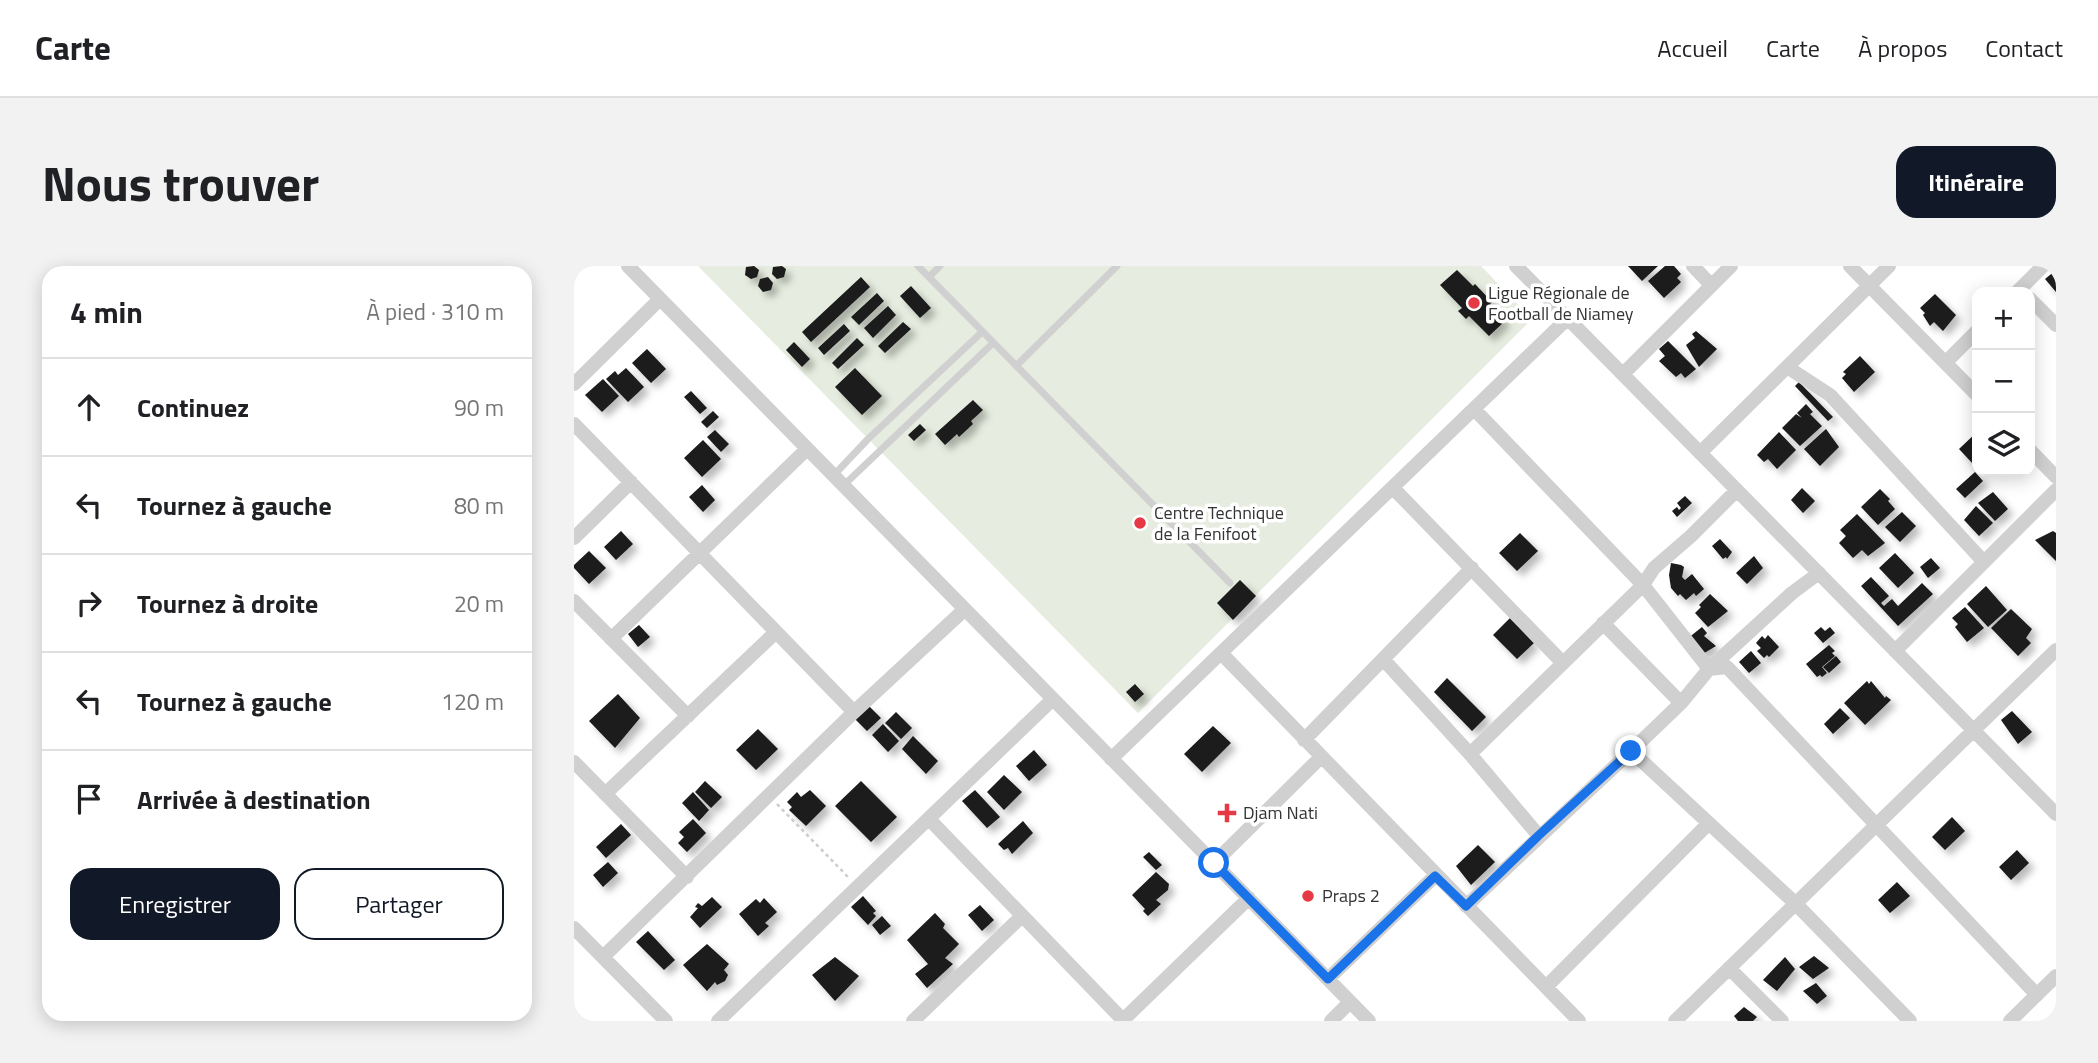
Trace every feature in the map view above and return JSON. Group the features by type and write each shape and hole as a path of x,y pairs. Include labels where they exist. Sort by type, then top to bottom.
{"street":[{"path":"628,266 1369,1021"},
{"path":"1516,266 2056,814"},
{"path":"1693,266 1712,285"},
{"path":"1623,374 1731,266"},
{"path":"1850,266 1972,390"},
{"path":"1700,453 1889,266"},
{"path":"2027,287 2043,266"},
{"path":"574,384 660,299"},
{"path":"2035,305 2056,325"},
{"path":"1111,758 1568,318"},
{"path":"1946,362 1972,336"},
{"path":"1787,367 1830,395 1983,561"},
{"path":"1474,409 1643,585 1709,669"},
{"path":"574,424 854,712"},
{"path":"611,639 807,449"},
{"path":"2035,455 2056,477"},
{"path":"574,538 631,482"},
{"path":"1393,488 1562,662"},
{"path":"1470,754 1643,585 1654,568 1737,490"},
{"path":"1895,650 2056,490"},
{"path":"1304,740 1472,568"},
{"path":"1466,906 1681,703 1709,669 1792,593 1819,573"},
{"path":"574,601 688,716"},
{"path":"603,957 854,712 965,609"},
{"path":"1603,623 1681,703"},
{"path":"605,794 776,632"},
{"path":"1675,1021 2056,650"},
{"path":"1221,653 1435,876 1579,1021"},
{"path":"1383,659 1470,754 1538,836"},
{"path":"1709,669 1727,667 2037,995"},
{"path":"718,1021 1053,699"},
{"path":"1631,751 1795,903 1910,1021"},
{"path":"1214,863 1321,757"},
{"path":"574,762 687,877"},
{"path":"929,819 1122,1020 1249,898"},
{"path":"1546,987 1709,823"},
{"path":"1328,979 1435,876"},
{"path":"913,1021 1022,916"},
{"path":"574,928 666,1021"},
{"path":"1729,968 1782,1021"},
{"path":"2010,1021 2056,976"},
{"path":"1331,1021 1350,1002"}],"lane":[{"path":"918,266 1230,583"},
{"path":"929,277 940,266"},
{"path":"1016,366 1117,266"},
{"path":"838,480 982,332"},
{"path":"838,480 993,343"}],"path":[{"path":"769,796 858,887"}],"shaded area":[{"name":"Centre Technique de la Fenifoot","path":"698,266 1481,266 1532,319 1138,713"}],"building":[{"path":"754,266 759,270 757,277 751,279 745,275 746,267"},
{"path":"782,266 786,269 784,277 777,279 772,274 773,267"},
{"path":"1628,266 1658,266 1642,281"},
{"path":"1665,266 1674,266 1681,274 1677,278 1681,282 1664,298 1648,281"},
{"name":"Ligue Régionale de Football de Niamey","path":"1457,270 1492,302 1490,304 1505,321 1489,336 1469,316 1466,319 1458,311 1462,308 1440,285"},
{"path":"2056,270 2056,292 2045,279"},
{"path":"768,277 773,283 771,290 763,292 758,286 760,279"},
{"path":"861,277 870,287 811,342 802,332"},
{"path":"911,286 931,308 920,318 900,296"},
{"path":"877,293 884,301 859,325 851,317"},
{"path":"1935,294 1956,315 1943,331 1934,322 1930,326 1920,308"},
{"path":"888,306 896,315 873,338 864,328"},
{"path":"903,322 911,329 885,353 878,346"},
{"path":"844,324 850,331 824,355 818,348"},
{"path":"1696,331 1717,349 1699,367 1686,345 1695,338 1692,334"},
{"path":"857,338 864,345 838,369 832,363"},
{"path":"1668,341 1696,369 1685,378 1681,373 1676,377 1659,361 1665,356 1659,349"},
{"path":"794,342 810,359 802,367 786,350"},
{"path":"647,349 666,369 651,383 632,363"},
{"path":"1860,356 1875,372 1854,392 1842,378 1846,374 1843,372"},
{"path":"626,368 644,387 628,402 606,379 615,371 618,375"},
{"path":"855,368 882,396 862,415 835,387"},
{"path":"603,379 619,396 602,412 585,395"},
{"path":"1799,382 1833,417 1828,421 1795,386"},
{"path":"691,391 707,408 700,414 684,397"},
{"path":"973,400 983,410 959,437 957,434 945,445 935,434"},
{"path":"1806,404 1813,412 1810,414 1822,426 1800,446 1782,428 1796,414 1802,418 1797,413"},
{"path":"713,411 719,417 707,428 701,422"},
{"path":"920,424 926,430 914,441 908,435"},
{"path":"1826,429 1839,447 1820,466 1804,449"},
{"path":"715,430 729,444 721,452 707,437"},
{"path":"1779,432 1796,450 1777,469 1768,459 1764,462 1757,455"},
{"path":"1972,437 1972,463 1959,449"},
{"path":"703,440 721,459 702,477 684,458"},
{"path":"1972,475 1979,476 1983,481 1965,498 1956,489"},
{"path":"702,485 715,500 703,512 689,497"},
{"path":"1802,488 1815,501 1803,513 1791,500"},
{"path":"1880,489 1895,509 1878,525 1861,507"},
{"path":"1993,492 2008,509 1995,521 1978,503"},
{"path":"1685,496 1692,503 1677,517 1672,511 1677,507 1679,510 1681,508 1677,503"},
{"path":"1976,506 1993,523 1979,536 1964,520"},
{"path":"1902,512 1916,526 1900,542 1885,527"},
{"path":"1857,514 1885,543 1868,556 1862,550 1853,558 1839,543 1846,536 1840,530"},
{"path":"621,531 633,544 616,560 604,547"},
{"path":"2053,531 2056,533 2056,561 2035,540"},
{"path":"1520,533 1538,551 1517,571 1499,553"},
{"path":"1720,539 1732,552 1727,559 1723,559 1712,546"},
{"path":"589,551 606,568 589,584 574,565"},
{"path":"1895,553 1914,573 1898,588 1879,568"},
{"path":"1754,556 1763,568 1747,584 1736,573"},
{"path":"1931,558 1940,568 1928,578 1920,567"},
{"path":"1671,563 1684,567 1682,577 1685,580 1692,574 1704,589 1686,600 1680,594 1678,596 1671,588"},
{"path":"1871,577 1889,596 1881,603 1884,606 1892,599 1898,606 1922,583 1933,594 1898,626 1861,586"},
{"path":"1240,580 1256,596 1233,620 1217,603"},
{"path":"1986,586 2007,610 1988,627 1967,604"},
{"path":"1710,594 1728,611 1708,627 1695,613"},
{"path":"1965,607 1984,628 1967,642 1955,627 1958,624 1952,618"},
{"path":"2011,609 2032,629 2026,638 2031,643 2018,656 1991,628"},
{"path":"1510,618 1534,643 1517,659 1493,635"},
{"path":"639,625 650,637 638,647 628,634"},
{"path":"1702,627 1707,633 1704,636 1716,646 1701,655 1687,639"},
{"path":"1821,627 1825,631 1830,627 1835,633 1823,643 1814,633"},
{"path":"1768,635 1779,647 1769,657 1767,655 1764,658 1757,651 1761,648 1756,643 1762,636 1765,639"},
{"path":"1829,645 1835,651 1832,653 1835,656 1822,667 1827,673 1817,677 1806,664"},
{"path":"1751,651 1761,663 1749,673 1739,662"},
{"path":"1836,656 1841,662 1829,673 1823,667"},
{"path":"1447,678 1486,717 1472,731 1434,692"},
{"path":"1867,681 1869,684 1871,681 1885,698 1886,696 1891,700 1865,725 1844,703"},
{"path":"1135,684 1144,694 1135,702 1126,692"},
{"path":"618,694 640,718 615,748 589,721"},
{"path":"869,706 881,718 867,731 855,719"},
{"path":"1840,708 1850,718 1833,734 1824,724"},
{"path":"2012,711 2032,732 2018,744 2001,720"},
{"path":"896,712 912,728 901,739 885,723"},
{"path":"883,724 899,741 888,752 872,735"},
{"path":"1213,726 1231,743 1202,772 1184,754"},
{"path":"758,729 778,749 756,770 736,750"},
{"path":"913,736 938,761 926,774 902,749"},
{"path":"1034,750 1047,765 1029,781 1016,766"},
{"path":"1004,775 1022,792 1004,810 987,792"},
{"path":"705,781 722,797 711,808 695,792"},
{"path":"861,781 897,817 871,842 835,806"},
{"path":"810,790 826,806 806,826 789,810 792,807 787,802 797,792 801,797"},
{"path":"975,790 1000,817 987,828 962,801"},
{"path":"693,792 709,810 699,821 682,803"},
{"path":"1952,817 1965,831 1945,850 1932,837"},
{"path":"693,819 706,833 687,852 678,843 684,837 679,832"},
{"path":"1023,821 1033,833 1012,854 1008,848 1004,850 998,844"},
{"path":"621,824 631,835 606,858 596,847"},
{"path":"1478,845 1495,862 1471,885 1456,866"},
{"path":"2017,850 2029,863 2011,880 1999,867"},
{"path":"1149,852 1162,865 1156,870 1143,857"},
{"path":"608,862 618,873 603,887 593,875"},
{"path":"1156,872 1169,884 1168,890 1156,900 1161,904 1148,916 1132,895"},
{"path":"1897,882 1910,896 1890,913 1878,900"},
{"path":"863,896 876,911 873,913 876,916 868,925 851,907"},
{"path":"712,897 722,907 700,928 690,917 698,908 695,907 698,903 702,906"},
{"path":"764,898 777,912 765,923 769,926 758,936 739,914 756,899 760,903"},
{"path":"980,905 994,920 982,931 968,915"},
{"path":"935,913 945,924 943,928 959,944 945,958 953,964 927,988 915,974 928,964 907,940"},
{"path":"882,916 891,926 880,935 872,925"},
{"path":"648,931 675,960 664,970 636,942"},
{"path":"707,944 729,964 724,970 728,975 725,981 717,985 715,982 707,991 683,965"},
{"path":"1814,956 1829,968 1813,979 1799,967"},
{"path":"835,957 859,976 835,1001 812,975"},
{"path":"1785,957 1795,969 1777,991 1763,980"},
{"path":"1816,983 1827,996 1817,1004 1803,991"},
{"path":"1744,1007 1757,1017 1753,1021 1738,1021 1734,1016"}],"place":[{"name":"Ligue Régionale de Football de Niamey","path":"1474,303"},
{"name":"Centre Technique de la Fenifoot","path":"1140,523"},
{"name":"Djam Nati","path":"1227,813"},
{"name":"Praps 2","path":"1308,896"}],"route":[{"path":"1214,863 1328,979 1435,876 1466,906 1631,751"}]}
